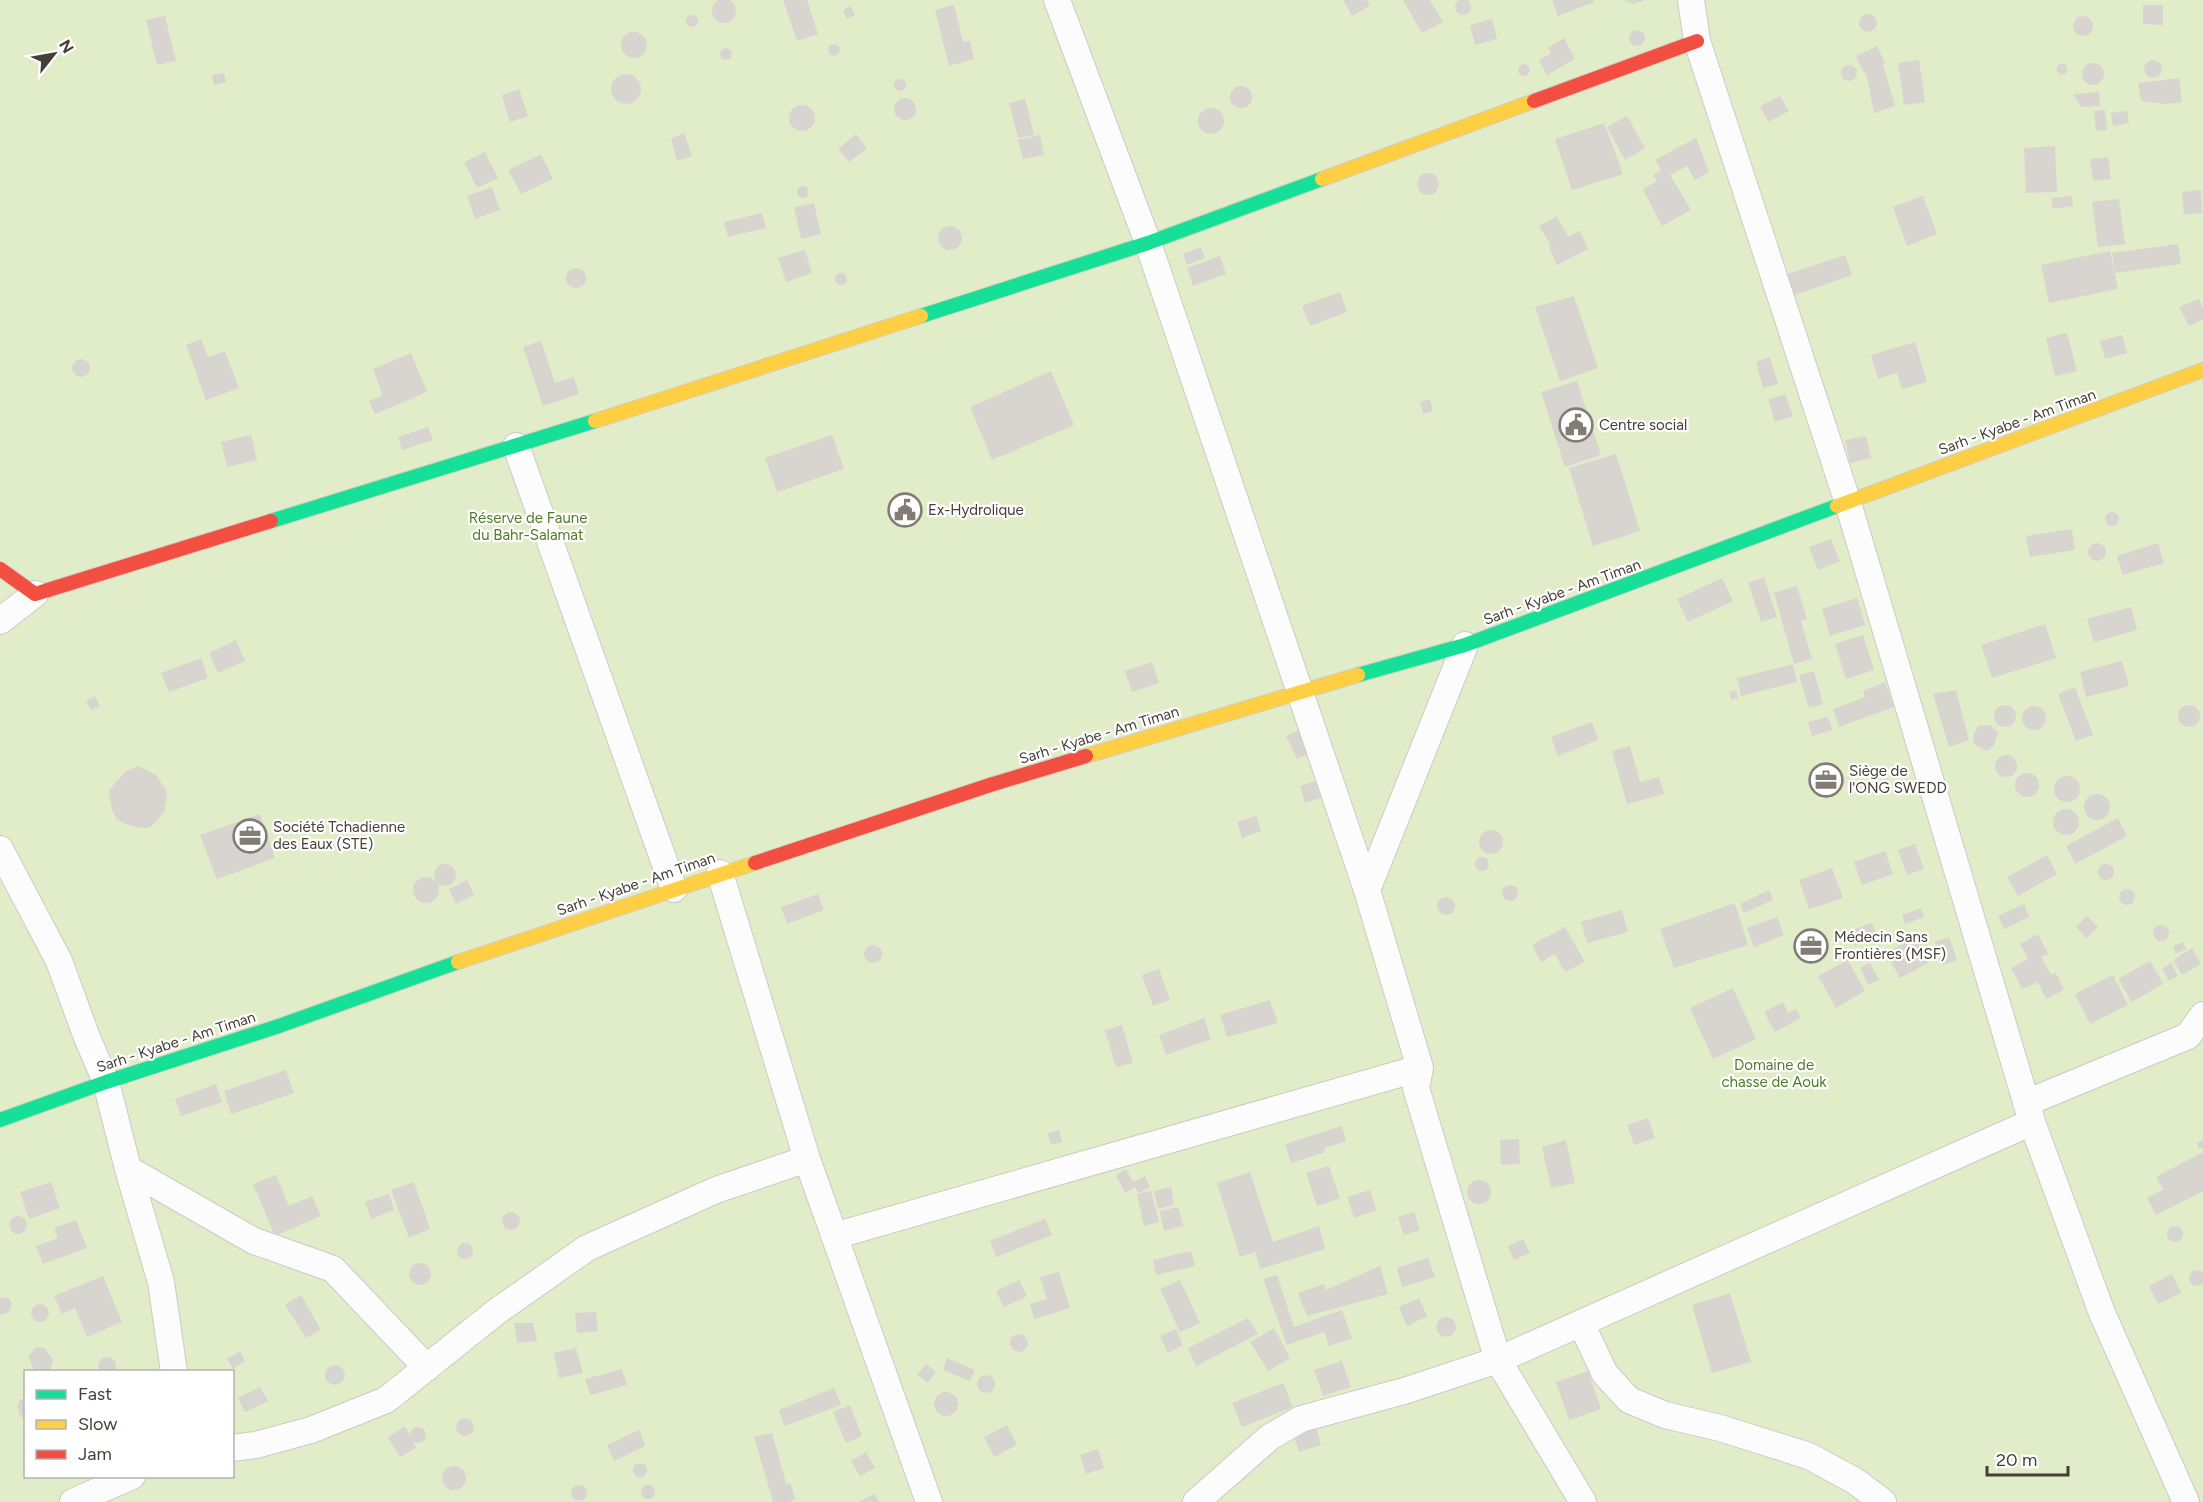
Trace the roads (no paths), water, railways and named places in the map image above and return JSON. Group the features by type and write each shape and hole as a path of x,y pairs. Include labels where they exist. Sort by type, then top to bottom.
{"main road":[{"path":"0,569 35,594 516,446 1148,243 1697,41"},
{"name":"Sarh - Kyabe - Am Timan","path":"0,1120 106,1082 279,1026 488,951 990,784 1465,645 2203,370"}],"street":[{"path":"1057,0 1148,243 1367,890 1420,1068 1416,1088 1498,1359 1583,1502"},
{"path":"1691,0 1697,41 1848,503 2029,1113 2102,1313 2186,1502"},
{"path":"516,446 674,889"},
{"path":"0,621 35,594"},
{"path":"1367,890 1465,645"},
{"path":"0,849 58,961 106,1082 161,1282 174,1370"},
{"path":"720,873 807,1159 929,1502"},
{"path":"1196,1502 1270,1437 1301,1419 1404,1391 1498,1359 1581,1323 2029,1113 2195,1031 2203,1015"},
{"path":"834,1236 1420,1068"},
{"path":"234,1448 256,1445 311,1430 386,1400 496,1312 587,1248 716,1190 807,1159"},
{"path":"128,1168 254,1241 333,1269 427,1368"},
{"path":"1581,1323 1605,1374 1629,1400 1665,1415 1720,1428 1809,1456 1854,1481 1883,1502"},
{"path":"73,1502 127,1478"}],"place":[{"name":"Centre social","path":"1576,425"},
{"name":"Ex-Hydrolique","path":"905,510"},
{"name":"Siège de l'ONG SWEDD","path":"1826,780"},
{"name":"Société Tchadienne des Eaux (STE)","path":"250,836"},
{"name":"Médecin Sans Frontières (MSF)","path":"1811,946"}],"park label":[{"name":"Réserve de Faune du Bahr-Salamat","path":"528,526"},
{"name":"Domaine de chasse de Aouk","path":"1774,1074"}]}
